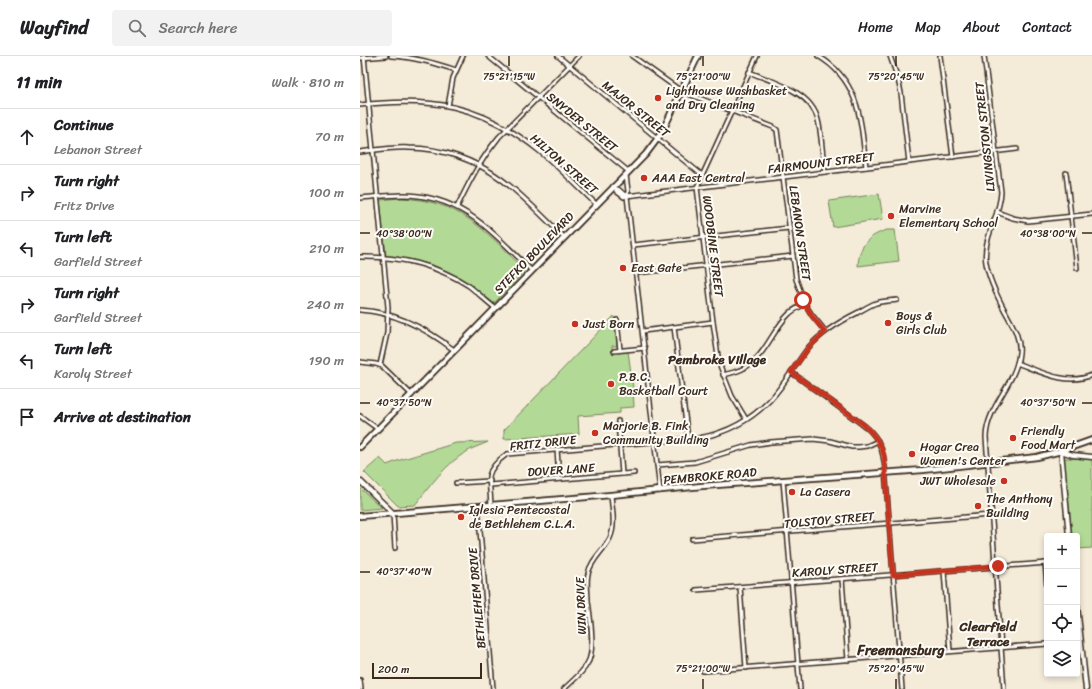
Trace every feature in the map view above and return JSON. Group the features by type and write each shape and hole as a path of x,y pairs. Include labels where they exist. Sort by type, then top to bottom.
{"main road":[{"name":"STEFKO BOULEVARD","path":"360,447 596,204 615,188 627,172 646,154 664,128 698,56"},
{"name":"PEMBROKE ROAD","path":"360,516 660,491 702,486 885,473 987,463 1037,457 1061,451 1092,440"}],"street":[{"path":"380,365 386,337 388,315 373,150 362,57 386,56"},
{"path":"391,56 425,60 456,70"},
{"path":"448,106 450,88 456,70 463,56"},
{"name":"SNYDER STREET","path":"488,56 627,172"},
{"name":"MAJOR STREET","path":"558,56 702,174"},
{"path":"457,207 478,165 489,150 507,129 579,56"},
{"path":"632,56 681,91 732,111"},
{"name":"WOODBINE STREET","path":"746,420 732,396 723,375 718,356 697,187 757,56"},
{"path":"818,56 830,64 839,73 853,96 860,117 866,167"},
{"path":"890,56 900,87 909,162"},
{"path":"940,56 952,157"},
{"name":"LIVINGSTON STREET","path":"984,56 1001,192 997,212 987,241 985,251 986,262 991,281 1018,338 1020,353 1012,377 988,423 986,437 1004,689"},
{"path":"749,72 793,90 811,105 818,121 824,172"},
{"name":"HILTON STREET","path":"360,105 394,102 420,102 448,106 485,117 507,129 537,149 596,204"},
{"name":"LEBANON STREET","path":"732,111 773,127 777,130 796,279 805,304 812,316 825,332"},
{"path":"360,152 397,148 423,149 450,154 478,165 511,187 564,238"},
{"name":"FAIRMOUNT STREET","path":"627,196 1017,149"},
{"path":"627,172 627,196 660,491"},
{"path":"1066,173 1077,268"},
{"path":"615,188 616,191 624,197 627,196"},
{"path":"360,198 402,195 417,196 434,199 457,207 484,225 532,271"},
{"path":"997,212 1023,220 1092,214"},
{"path":"633,245 789,228"},
{"path":"636,273 793,256"},
{"path":"360,257 383,258 416,263 445,273 470,287 495,308"},
{"name":"FRITZ DRIVE","path":"491,505 491,469 510,453 699,438 716,434 736,426 754,414 771,399 809,347 825,332 837,323 869,306 879,302 898,300"},
{"path":"723,375 743,369 752,362 762,352 779,326 790,313 805,304"},
{"path":"360,310 388,315 416,326 435,336 454,350"},
{"path":"617,320 620,350"},
{"path":"642,330 713,322"},
{"path":"674,327 688,439"},
{"path":"614,350 644,348"},
{"path":"360,362 380,365 412,394"},
{"path":"1017,363 1051,376 1067,380 1092,375"},
{"path":"791,372 864,425 878,441 883,454 902,689"},
{"path":"360,416 378,429"},
{"path":"618,421 622,474"},
{"path":"657,465 695,462 751,445 771,442 807,439 830,441 848,446 859,447 867,446 878,441"},
{"path":"557,449 559,479"},
{"path":"1069,533 1061,451 1073,455 1092,457"},
{"name":"DOVER LANE","path":"456,483 490,483 634,473"},
{"path":"783,480 800,689"},
{"path":"360,481 393,513 395,548"},
{"name":"WIN DRIVE","path":"564,689 583,671 591,657 591,629 586,579 592,563 607,543 612,532 613,520 611,495"},
{"name":"BETHLEHEM DRIVE","path":"478,506 493,689"},
{"name":"TOLSTOY STREET","path":"692,539 991,515"},
{"name":"KAROLY STREET","path":"696,590 1044,563"},
{"path":"944,571 950,651"},
{"path":"842,579 848,660"},
{"path":"740,587 746,668"},
{"path":"703,671 1044,644"},
{"path":"1080,649 1086,689"},
{"path":"360,680 361,689"}],"green space":[{"path":"879,194 883,219 833,227 829,201"},
{"path":"399,198 420,200 438,204 469,219 509,254 525,271 494,303 461,279 441,269 420,262 386,256 380,201"},
{"path":"895,230 899,261 858,266 860,252 866,242 880,232"},
{"path":"614,316 617,346 612,346 612,353 628,351 634,407 620,408 620,413 578,416 579,434 504,439 504,430"},
{"path":"488,442 460,456 446,468 415,505 398,506 364,472 380,458 387,465 456,443"},
{"path":"1065,458 1092,459 1092,548 1080,549 1080,533 1072,533 1064,462"},
{"path":"360,488 382,508 360,510"}],"place":[{"name":"Lighthouse Washbasket and Dry Cleaning","path":"658,98"},
{"name":"AAA East Central","path":"644,178"},
{"name":"Marvine Elementary School","path":"891,216"},
{"name":"East Gate","path":"623,268"},
{"name":"Boys & Girls Club","path":"888,323"},
{"name":"Just Born","path":"575,324"},
{"name":"P.B.C. Basketball Court","path":"611,384"},
{"name":"Marjorie B. Fink Community Building","path":"595,433"},
{"name":"Friendly Food Mart","path":"1013,438"},
{"name":"Hogar Crea Women's Center","path":"912,454"},
{"name":"JWT Wholesale","path":"1004,481"},
{"name":"La Casera","path":"792,492"},
{"name":"The Anthony Building","path":"978,506"},
{"name":"Iglesia Pentecostal de Bethlehem C.L.A.","path":"461,517"}],"district":[{"name":"Pembroke Village","path":"717,359"},
{"name":"Clearfield Terrace","path":"988,634"},
{"name":"Freemansburg","path":"901,650"}],"route":[{"path":"803,300 812,316 825,332 809,347 791,372 864,425 874,434 879,443 884,456 893,575 998,566"}]}
